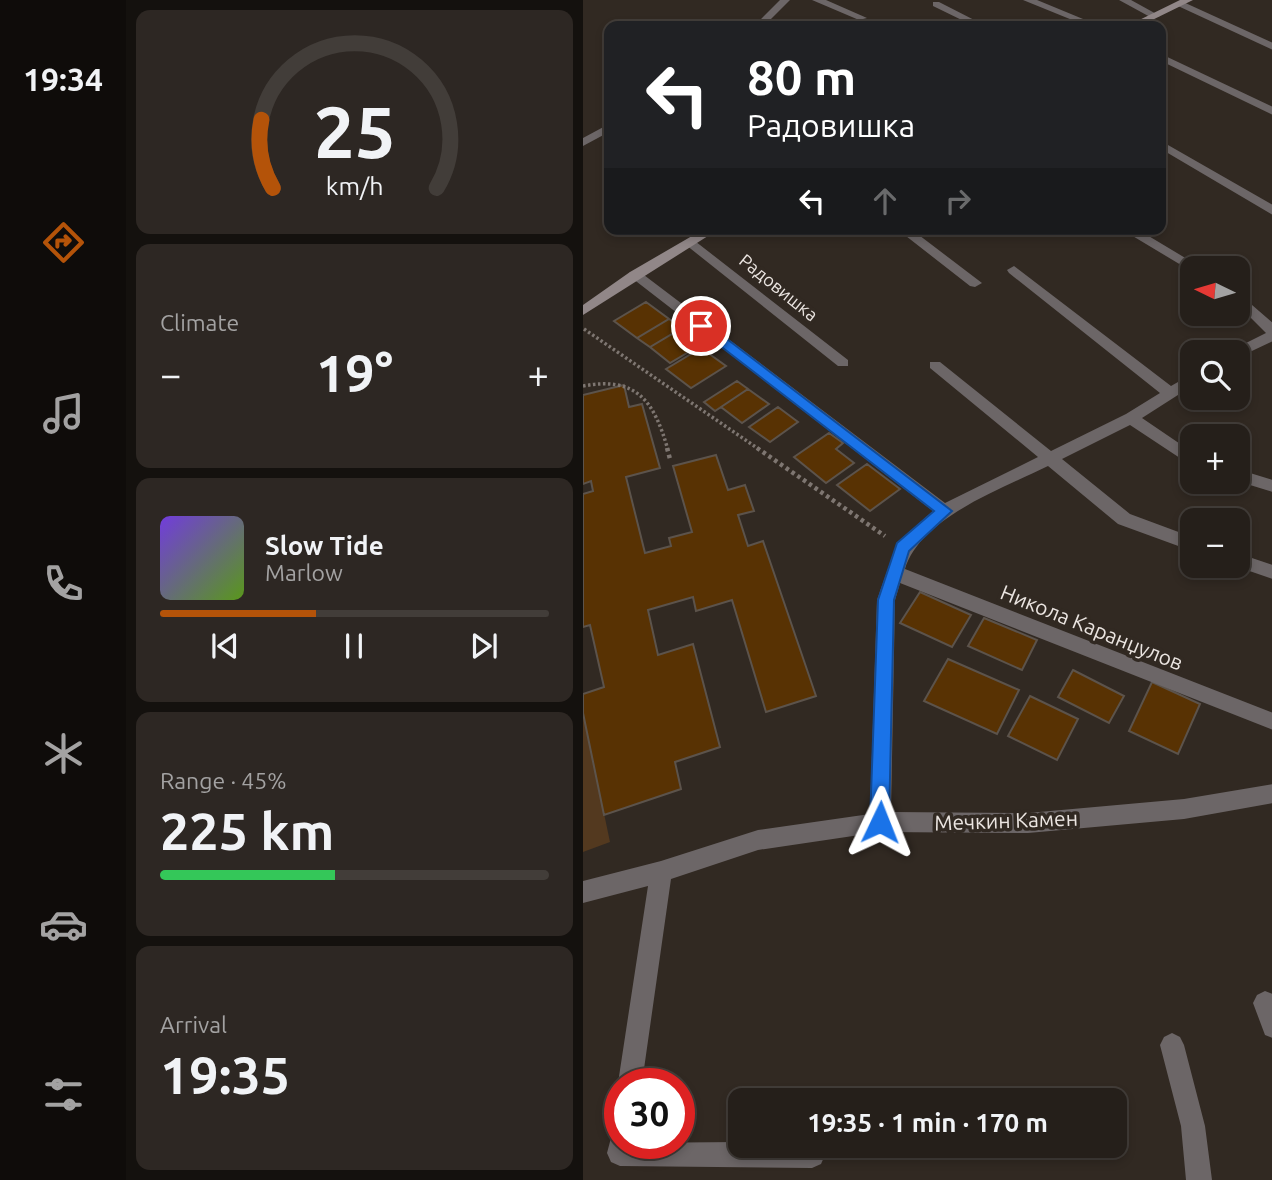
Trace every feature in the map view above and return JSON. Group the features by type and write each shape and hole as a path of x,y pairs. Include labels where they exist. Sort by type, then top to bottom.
{"street":[{"path":"764,21 785,0"},
{"path":"817,0 862,18"},
{"path":"1028,0 1082,21"},
{"path":"1124,0 1155,16"},
{"path":"1144,21 1185,2 1272,47"},
{"path":"936,4 971,21"},
{"path":"1166,59 1272,112"},
{"path":"583,144 604,130"},
{"path":"1166,147 1272,211"},
{"path":"583,311 635,275 703,235"},
{"path":"911,235 975,283"},
{"path":"1138,235 1180,259"},
{"name":"Радовишка","path":"691,242 843,363"},
{"path":"1014,270 1170,393"},
{"path":"635,275 944,511"},
{"path":"1250,310 1272,333 1250,346"},
{"path":"935,365 1124,519 1180,540"},
{"path":"880,822 886,600 903,548 944,511 1131,418 1180,387"},
{"path":"1131,418 1180,452"},
{"path":"1250,479 1272,486"},
{"path":"1250,564 1272,572"},
{"name":"Никола Каранџулов","path":"895,573 1272,722"},
{"name":"Мечкин Камен","path":"583,892 661,872 758,840 880,822 1028,823 1184,810 1272,793"},
{"path":"632,1068 661,872"},
{"path":"1265,1003 1272,1027"},
{"path":"1172,1045 1193,1126 1199,1180"},
{"path":"695,1154 728,1154"}],"path":[{"path":"583,328 903,548"},
{"path":"583,386 605,380 626,383 641,394 662,426 670,459"}],"shaded area":[{"path":"583,713 610,842 583,852"}],"building":[{"path":"646,302 669,319 637,338 614,321"},
{"path":"669,319 682,328 650,347 637,338"},
{"path":"682,328 702,344 670,363 650,347"},
{"path":"701,348 726,366 691,388 666,369"},
{"path":"737,381 748,389 715,411 704,402"},
{"path":"624,385 629,407 642,404 660,468 626,477 645,553 671,546 669,538 692,532 673,466 716,455 728,490 745,485 754,511 738,515 748,546 763,541 816,696 766,712 732,600 696,611 693,597 648,610 658,655 693,644 720,747 675,762 681,789 604,815 583,713 583,694 604,687 590,625 583,627 583,494 593,491 591,481 583,484 583,395"},
{"path":"748,389 769,404 742,423 721,407"},
{"path":"778,407 798,422 770,442 749,427"},
{"path":"829,433 843,443 836,449 854,463 826,483 794,457"},
{"path":"867,464 900,489 870,511 837,485"},
{"path":"920,592 971,615 952,647 900,623"},
{"path":"984,618 1037,640 1022,670 968,646"},
{"path":"948,659 1019,690 997,734 924,701"},
{"path":"1073,670 1124,696 1109,723 1058,697"},
{"path":"1152,682 1200,704 1178,754 1129,731"},
{"path":"1030,696 1078,719 1057,760 1008,736"}],"route":[{"path":"701,326 944,511 903,548 886,600 880,822"}]}
